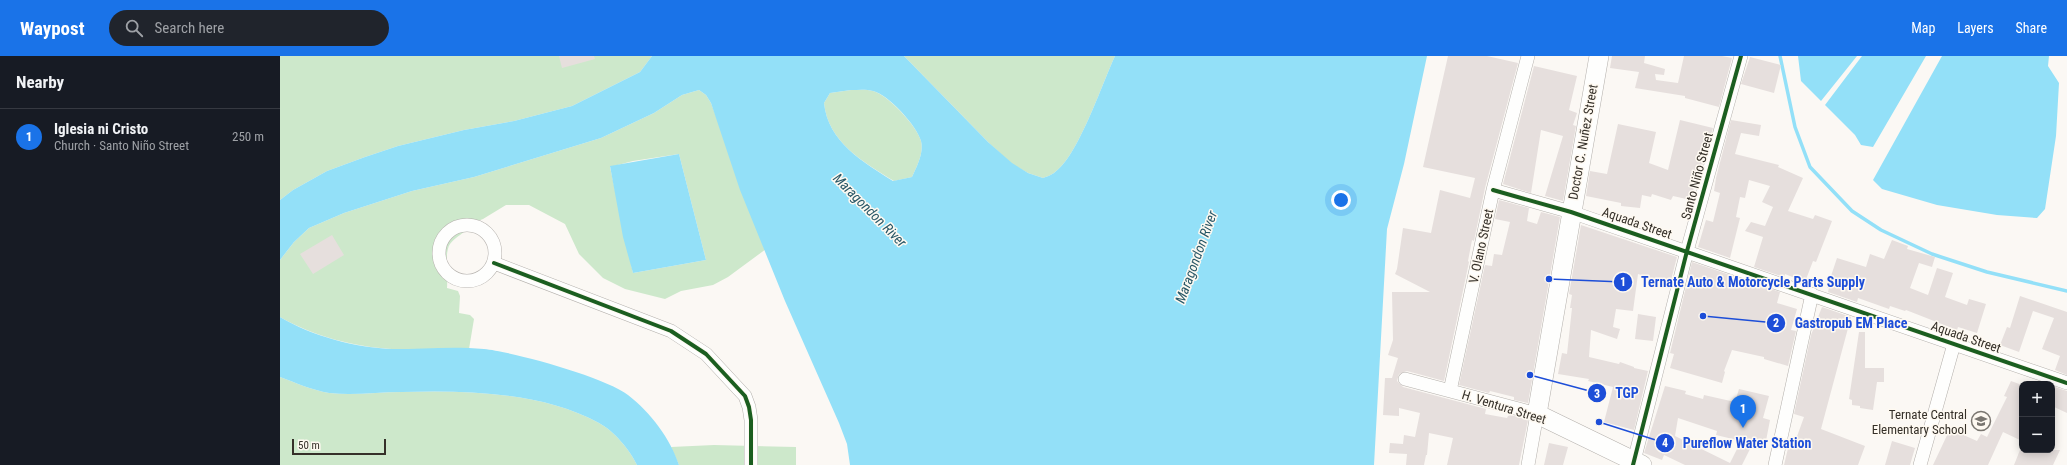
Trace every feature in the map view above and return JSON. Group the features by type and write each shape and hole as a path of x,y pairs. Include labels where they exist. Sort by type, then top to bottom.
{"main road":[{"name":"Doctor C. Nuñez Street","path":"1537,414 1599,56"},
{"name":"H. Ventura Street","path":"1537,414 1636,464"}],"street":[{"name":"V. Olano Street","path":"1450,391 1493,190 1528,56"},
{"name":"Santo Niño Street","path":"1636,464 1687,251 1741,56"},
{"name":"Aquada Street","path":"1493,190 1571,212 1687,251 2067,383"},
{"path":"462,226 476,227 483,230 492,241 494,248 494,263 485,275 479,279 465,281 458,280 451,277 442,266 439,259 440,244 455,228 462,226"},
{"path":"494,263 671,331 706,354 745,396 749,407 751,420 751,465"},
{"path":"1774,465 1812,294"},
{"path":"1920,465 1954,344"},
{"name":"H. Ventura Street","path":"1405,379 1537,414"},
{"name":"Doctor C. Nuñez Street","path":"1528,465 1537,414"}],"green space":[{"path":"280,56 652,56 640,72 572,106 514,121 464,130 398,146 327,171 293,190 280,200"},
{"path":"904,56 1115,56 1089,119 1072,152 1063,165 1054,173 1043,178 1028,173 1012,164 988,142"},
{"path":"699,90 706,95 711,103 766,249 728,277 713,285 681,291 665,299 625,289 603,278 579,254 565,224 529,205 506,205 483,219 470,224 466,230 452,241 448,248 447,288 458,291 460,296 459,313 470,315 474,319 469,349 392,349 364,346 320,335 280,317 280,260 294,242 309,228 344,213 412,191 474,177 601,138 654,113 682,95","holes":["679,154 706,260 633,273 610,167 633,161"]},
{"path":"851,90 868,90 879,93 893,104 914,127 921,141 922,150 920,159 912,177 894,181 849,150 832,129 827,117 824,103 830,93"},
{"path":"280,377 323,392 338,394 426,391 503,395 529,399 577,413 605,426 621,441 637,465 280,465"},
{"path":"714,445 796,447 796,465 679,465 671,447"}],"water":[{"name":"Maragondon River","path":"652,56 904,56 988,142 1012,163 1028,173 1043,178 1054,173 1063,165 1072,152 1089,119 1115,56 1427,56 1404,164 1387,229 1374,465 850,465 847,444 839,423 785,301 740,190 711,103 706,95 699,90 682,95 654,113 601,138 474,177 412,191 344,213 309,228 294,242 280,260 280,200 293,190 327,171 398,146 464,130 514,121 572,106 640,72","holes":["851,90 868,90 879,93 894,104 914,127 921,141 922,150 920,159 912,177 893,181 849,150 832,129 827,117 824,103 830,93"]},
{"path":"1798,56 1857,56 1821,101 1801,81"},
{"path":"1862,56 1926,56 1873,147 1861,145 1855,135 1825,105"},
{"path":"1942,56 2049,56 2048,66 2059,83 2056,136 2045,209 2037,218 1997,215 1937,205 1882,189 1873,180"},
{"path":"679,154 706,260 633,273 623,237 610,166"},
{"path":"280,317 320,335 335,340 364,346 393,349 484,349 537,360 580,373 616,388 636,402 659,427 670,445 679,465 637,465 621,441 605,426 577,413 529,399 503,395 426,391 338,394 323,392 298,384 280,377"}],"building":[{"path":"559,56 594,56 595,59 562,68"},
{"path":"1448,56 1487,56 1518,63 1485,188 1474,241 1472,240 1469,262 1444,381 1407,371 1399,374 1397,381 1403,387 1486,409 1485,414 1507,418 1511,415 1528,420 1519,465 1447,465 1453,438 1429,433 1427,455 1424,465 1406,465 1407,454 1389,453 1390,443 1403,444 1404,435 1415,437 1420,413 1399,408 1399,416 1383,415 1385,378 1392,378 1398,358 1388,355 1393,340 1392,292 1430,292 1395,274 1403,228 1431,233 1440,190 1470,198 1475,178 1423,167"},
{"path":"1612,56 1645,56 1644,63 1665,69 1664,75 1655,74 1656,80 1678,83 1684,56 1722,56 1732,58 1719,107 1685,98 1685,96 1635,88 1639,72 1610,68"},
{"path":"1750,57 1781,65 1774,93 1741,84"},
{"path":"1534,66 1577,76 1569,110 1577,113 1573,125 1576,126 1563,201 1545,196 1563,136 1541,130 1531,193 1503,184"},
{"path":"1680,120 1713,128 1700,174 1697,174 1691,200 1673,196 1671,200 1652,194 1651,197 1642,195 1640,208 1621,206 1621,203 1586,196 1590,171 1607,174 1618,124 1656,132 1649,163 1668,170"},
{"path":"1731,120 1761,125 1759,136 1741,133 1735,154 1779,165 1778,167 1803,178 1788,211 1813,219 1815,215 1832,221 1816,262 1813,261 1805,282 1785,274 1784,277 1754,267 1763,237 1745,231 1751,222 1765,226 1773,207 1762,202 1770,186 1749,180 1745,198 1740,197 1736,217 1740,218 1730,258 1698,247 1706,220 1713,222 1720,193 1714,191 1716,178"},
{"path":"1499,200 1529,208 1527,221 1537,224 1541,212 1560,217 1528,403 1514,400 1514,397 1490,391 1489,393 1459,385 1485,265 1492,266 1494,254 1502,255 1510,222 1495,219"},
{"path":"1581,225 1677,257 1670,284 1638,274 1633,311 1616,309 1613,327 1620,329 1617,339 1591,330 1589,357 1619,364 1620,362 1634,368 1648,371 1634,430 1604,422 1613,387 1588,381 1589,379 1558,374 1562,353 1567,354 1572,308 1570,308 1572,295 1569,294"},
{"path":"332,235 344,255 313,274 300,254"},
{"path":"1892,240 1908,246 1907,249 1935,257 1932,267 1919,263 1910,288 1928,295 1937,268 1953,273 1945,297 1967,305 1969,299 1986,304 1977,333 1958,327 1957,330 1906,310 1905,311 1890,306 1889,309 1858,298 1857,302 1828,292 1829,288 1827,288 1837,258 1866,267 1870,254 1884,259"},
{"path":"1692,262 1780,292 1777,303 1797,309 1791,330 1796,331 1788,366 1764,359 1764,357 1732,350 1724,371 1722,383 1670,368 1674,354 1670,353"},
{"path":"2020,296 2067,312 2067,375 2055,370 2060,356 2042,349 2054,318 2033,311 2019,352 2000,345 2007,327 2010,328"},
{"path":"1822,307 1851,317 1821,429 1865,446 1858,465 1784,465 1790,440 1795,442 1804,417 1794,414 1811,335"},
{"path":"1638,314 1656,317 1653,341 1635,339"},
{"path":"1859,332 1865,332 1865,368 1884,368 1884,382 1877,382 1873,410 1852,405 1852,400 1849,399"},
{"path":"2011,381 2019,384 2019,440 2003,432 1988,465 1933,465 1950,429 1977,441 1981,434 1987,437 2007,397 2004,396"},
{"path":"1665,386 1686,391 1685,394 1703,399 1704,395 1735,402 1739,389 1769,396 1763,418 1770,420 1765,446 1753,443 1742,465 1685,465 1664,455 1662,460 1644,453","holes":["1678,418 1717,431 1716,435 1741,441 1730,463 1675,436"]},
{"path":"2055,387 2067,391 2067,413 2055,407"},
{"path":"1892,441 1915,448 1910,465 1885,465"},
{"path":"1549,443 1568,447 1563,465 1544,465"},
{"path":"2055,450 2060,450 2053,465 2014,465 2019,452 2055,453"}],"waterway":[{"path":"1780,56 1795,127 1810,167 1852,211 1881,230 1932,254 1987,272 2067,291"}],"cycle path":[{"path":"1633,465 1687,251 1741,56"},
{"path":"1493,190 1571,212 2067,383"},
{"path":"494,263 671,331 706,354 745,396 749,407 751,420 751,465"}],"place":[{"name":"Ternate Auto & Motorcycle Parts Supply","path":"1549,279"},
{"name":"Gastropub EM Place","path":"1703,316"},
{"name":"TGP","path":"1530,375"},
{"name":"Ternate Central Elementary School","path":"1981,421"},
{"name":"Pureflow Water Station","path":"1599,422"},
{"name":"Iglesia ni Cristo","path":"1743,428"}]}
